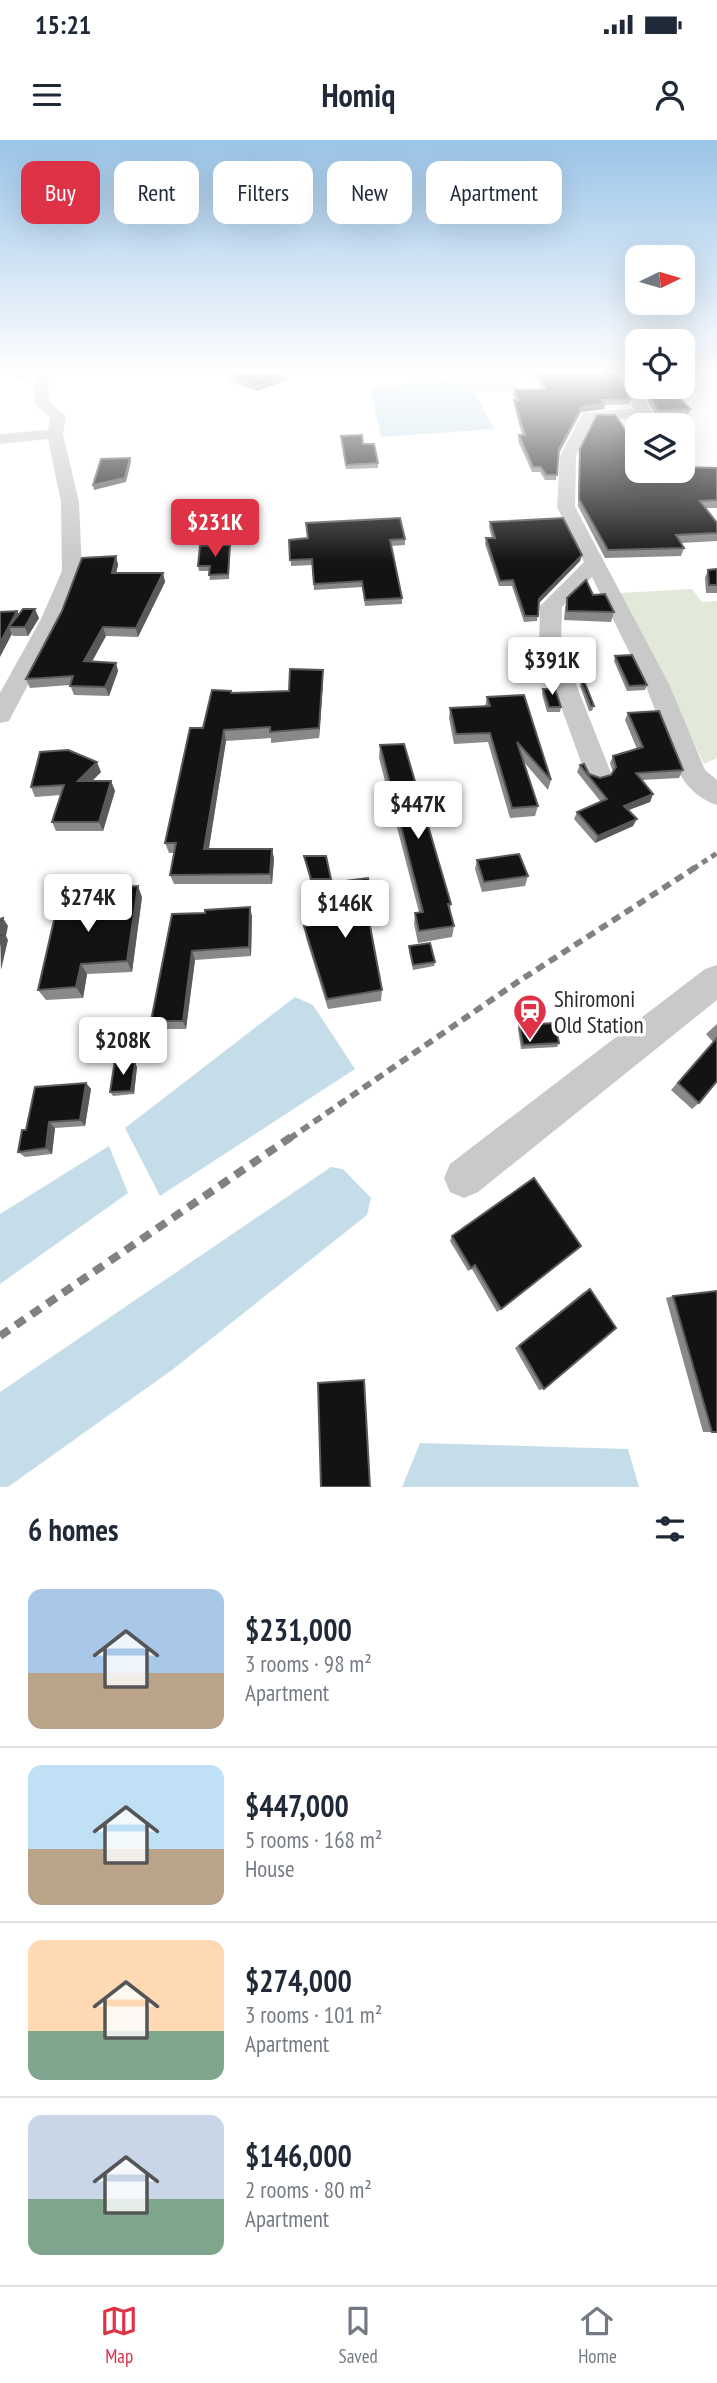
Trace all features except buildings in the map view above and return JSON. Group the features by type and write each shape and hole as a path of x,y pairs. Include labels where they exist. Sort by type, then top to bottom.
{"street":[{"path":"0,439 35,436"},
{"path":"0,715 52,619 72,571 70,502 55,436"},
{"path":"577,436 568,456 566,507 657,684 694,776 717,795"},
{"path":"594,565 551,606 550,646 598,773"},
{"path":"464,1178 717,980"}],"green space":[{"path":"692,589 702,602 717,601 717,758 704,764 620,593"}],"water":[{"path":"295,997 313,1005 355,1069 160,1196 125,1128"},
{"path":"109,1146 128,1193 0,1284 0,1214"},
{"path":"331,1167 343,1169 371,1198 367,1215 172,1370 8,1487 0,1487 0,1392"},
{"path":"420,1443 628,1449 639,1487 402,1487"}],"railway":[{"path":"696,867 717,853"},
{"path":"289,1139 519,981 696,867"},
{"path":"0,1336 291,1137"}],"place":[{"name":"Shiromoni Old Station","path":"530,1041"}]}
